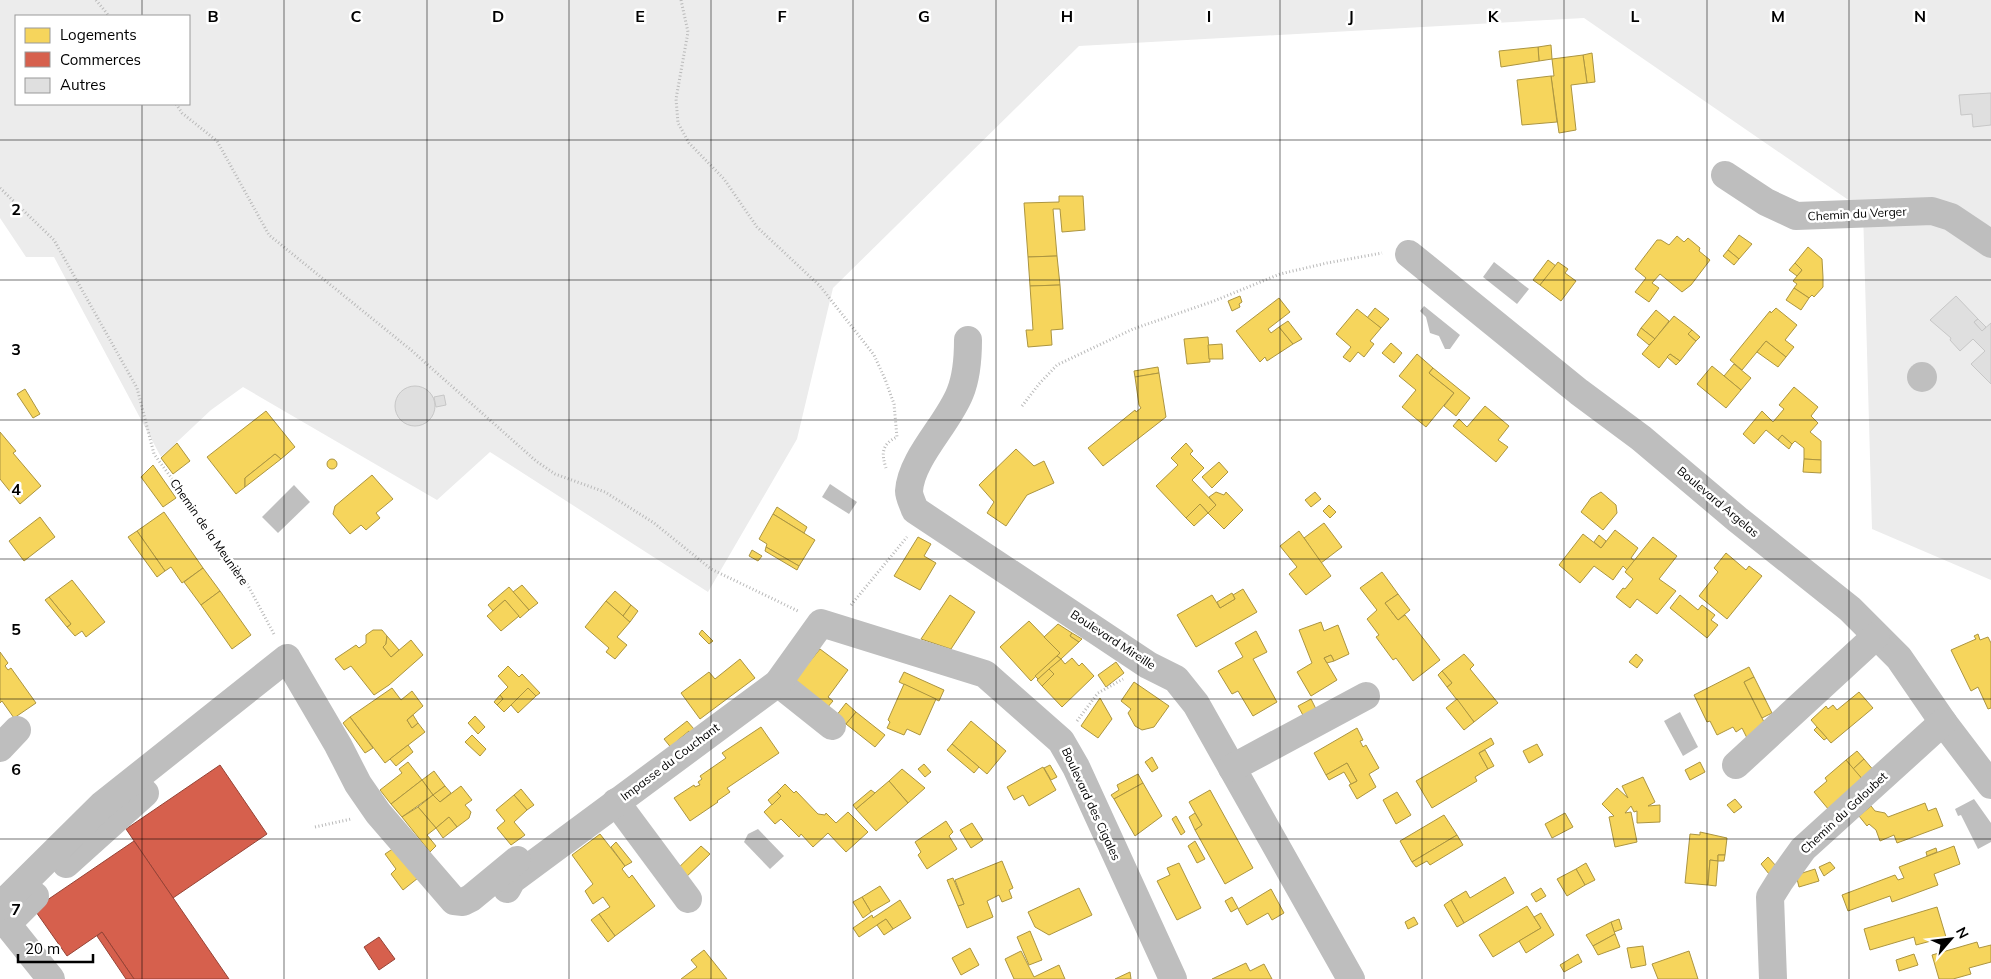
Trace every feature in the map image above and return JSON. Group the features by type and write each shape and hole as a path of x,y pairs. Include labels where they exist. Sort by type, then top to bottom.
{"street":[{"name":"Chemin du Verger","path":"1725,175 1766,202 1796,216 1932,211 1951,217 1991,244"},
{"name":"Boulevard Argelas","path":"1409,254 1579,392 1641,438 1737,519 1850,609 1899,658 1943,722 1991,785"},
{"path":"909,492 914,472 923,454 951,412 960,394 965,380 968,340"},
{"name":"Boulevard Mireille","path":"909,492 915,510 1148,665 1176,679 1196,704 1350,979"},
{"name":"Impasse du Couchant","path":"507,889 512,880 778,682 821,623"},
{"name":"Boulevard des Cigales","path":"821,623 985,674 1062,741 1173,979"},
{"path":"1736,765 1876,636"},
{"path":"0,906 102,805 287,658 334,738 358,784 378,813 454,901 463,902 471,898 524,854 531,843"},
{"path":"778,682 832,726"},
{"path":"1232,768 1366,696"},
{"name":"Chemin du Galoubet","path":"1773,979 1770,896 1780,880 1803,849 1943,722"},
{"path":"51,979 7,924 69,861 146,794"},
{"path":"616,802 688,899"}],"path":[{"path":"96,0 108,15"},
{"path":"681,0 688,32 676,99 678,123 689,144 724,179 757,227 820,286 874,355 894,404 897,437 889,440 883,448 882,458 887,470 909,492"},
{"path":"177,105 182,113 217,142 269,235 411,350 536,461 555,474 605,492 654,523 711,569 821,623 844,612 924,516"},
{"name":"Chemin de la Meunière","path":"0,188 54,240 136,388 154,454 244,578 287,658"},
{"path":"1022,406 1056,365 1133,328 1214,301 1280,274 1327,263 1398,251 1404,251 1409,254"},
{"path":"1062,741 1098,693 1148,665"},
{"path":"315,827 378,813"}],"shaded area":[{"path":"0,0 1991,0 1991,580 1872,529 1863,210 1584,18 1079,46 833,288 797,439 708,592 490,452 437,500 243,387 211,410 161,457 54,257 26,257 0,218"},
{"path":"1494,262 1529,289 1517,304 1483,277"},
{"path":"1424,306 1460,335 1450,349 1445,349 1439,336 1430,333 1426,317 1420,311"},
{"path":"1922,362 1933,366 1937,377 1933,388 1922,392 1911,388 1907,377 1911,366"},
{"path":"830,484 857,502 849,514 822,497"},
{"path":"294,485 310,502 278,533 262,517"},
{"path":"1680,712 1698,747 1683,756 1664,721"},
{"path":"1974,799 1991,823 1991,842 1978,849 1961,815 1958,816 1955,809"},
{"path":"758,829 784,856 770,869 744,842 748,834"}],"building: Logements":[{"path":"1551,45 1552,59 1539,61 1538,47"},
{"path":"1538,47 1539,61 1501,67 1499,51"},
{"path":"1592,53 1595,82 1587,83 1583,55"},
{"path":"1583,55 1587,83 1571,85 1576,130 1559,133 1551,76 1554,76 1552,59"},
{"path":"1551,76 1557,122 1522,125 1517,80"},
{"path":"1059,196 1083,196 1085,230 1062,232 1060,209 1053,209 1057,256 1028,257 1024,203 1059,202"},
{"path":"1739,235 1752,244 1739,259 1728,250"},
{"path":"1677,236 1684,242 1688,238 1710,260 1691,285 1682,292 1660,274 1652,283 1659,288 1649,302 1635,292 1646,278 1635,269 1657,240 1661,240 1669,245"},
{"path":"1808,247 1822,259 1823,277 1823,287 1814,297 1812,295 1809,298 1794,288 1797,284 1793,281 1802,270 1795,263"},
{"path":"1728,250 1739,259 1734,265 1723,256"},
{"path":"1057,256 1060,285 1030,286 1028,257"},
{"path":"1548,260 1556,266 1540,285 1533,280"},
{"path":"1558,262 1568,269 1565,273 1576,281 1561,301 1540,285"},
{"path":"1795,263 1802,270 1797,276 1789,270"},
{"path":"1060,285 1063,329 1051,330 1052,345 1028,347 1026,330 1033,330 1030,286"},
{"path":"1794,288 1809,298 1801,310 1786,300"},
{"path":"1240,296 1242,302 1239,304 1240,307 1232,311 1228,301"},
{"path":"1279,298 1290,312 1268,329 1271,333 1279,327 1293,344 1267,361 1265,357 1260,362 1236,331"},
{"path":"1375,308 1389,319 1381,328 1367,318"},
{"path":"1776,308 1797,325 1785,340 1794,347 1786,357 1766,341 1742,370 1730,360 1770,311 1771,313"},
{"path":"1357,309 1381,328 1370,341 1374,344 1364,357 1358,352 1350,362 1343,357 1351,347 1336,334"},
{"path":"1656,310 1669,321 1655,339 1641,328"},
{"path":"1674,316 1692,330 1688,334 1696,341 1680,361 1670,354 1659,368 1642,354"},
{"path":"1288,321 1302,339 1293,344 1279,327"},
{"path":"1641,328 1655,339 1649,345 1637,335"},
{"path":"1692,330 1700,337 1696,341 1688,334"},
{"path":"1208,337 1210,362 1187,364 1184,339"},
{"path":"1766,341 1786,357 1778,367 1757,352"},
{"path":"1391,343 1402,353 1394,363 1382,353"},
{"path":"1222,344 1223,359 1209,359 1208,345"},
{"path":"1417,354 1433,368 1429,373 1454,393 1426,427 1402,407 1416,390 1399,376"},
{"path":"1670,354 1680,361 1676,365 1667,357"},
{"path":"1734,364 1751,378 1741,390 1724,376"},
{"path":"1712,366 1741,390 1726,408 1697,384"},
{"path":"1158,367 1159,373 1135,377 1134,371"},
{"path":"1433,368 1470,398 1456,416 1444,406 1454,393 1429,373"},
{"path":"1159,373 1166,417 1103,466 1088,448 1135,410 1136,412 1141,408 1135,377"},
{"path":"1794,387 1818,407 1811,416 1818,423 1810,432 1821,441 1821,460 1804,459 1804,448 1795,441 1792,444 1782,435 1778,440 1766,430 1754,444 1743,434 1762,411 1773,422 1784,409 1779,405"},
{"path":"25,389 40,414 33,418 17,394"},
{"path":"1485,406 1509,426 1498,440 1508,447 1496,462 1453,426 1459,419 1467,427"},
{"path":"266,411 295,447 281,459 275,454 245,478 245,487 236,494 207,457"},
{"path":"0,432 16,451 13,453 41,486 20,504 0,479"},
{"path":"1782,435 1792,444 1789,449 1778,440"},
{"path":"177,443 190,461 173,474 161,458"},
{"path":"1186,443 1193,451 1190,454 1204,468 1192,480 1216,505 1208,513 1200,504 1186,518 1156,486 1178,465 1171,458"},
{"path":"1016,449 1034,466 1044,461 1054,483 1027,495 1006,526 987,513 994,502 979,485"},
{"path":"275,454 281,459 245,487 245,478"},
{"path":"332,459 337,464 332,469 327,464"},
{"path":"1804,459 1821,460 1821,473 1803,472"},
{"path":"1219,462 1228,472 1212,488 1202,477"},
{"path":"153,465 176,498 163,507 141,477"},
{"path":"372,475 393,499 376,513 380,518 366,530 361,525 350,534 333,514 335,506"},
{"path":"1216,492 1224,495 1226,492 1243,510 1224,529 1208,513 1216,505 1209,497"},
{"path":"1315,492 1321,499 1311,507 1305,500"},
{"path":"1601,492 1616,505 1617,513 1603,530 1581,512 1591,498"},
{"path":"1200,504 1208,513 1194,526 1186,518"},
{"path":"1329,505 1336,512 1330,518 1323,511"},
{"path":"777,507 807,527 804,533 773,514"},
{"path":"164,512 203,568 182,583 171,567 165,571 137,531"},
{"path":"773,514 815,540 799,566 766,547 767,544 759,539"},
{"path":"40,517 55,537 24,561 9,541"},
{"path":"1324,523 1342,547 1321,563 1304,538"},
{"path":"1615,530 1638,548 1631,558 1635,561 1627,570 1623,566 1613,580 1594,566 1580,583 1559,565 1583,534 1601,548"},
{"path":"137,531 165,571 157,577 128,537"},
{"path":"1299,531 1331,576 1306,595 1289,574 1297,567 1280,546"},
{"path":"1599,535 1606,541 1601,548 1594,542"},
{"path":"918,537 931,544 924,556 936,563 920,590 894,576"},
{"path":"1653,537 1677,556 1659,579 1676,591 1657,614 1637,599 1630,608 1616,597 1633,579 1625,572"},
{"path":"766,547 799,566 797,570 765,551"},
{"path":"752,550 762,556 758,561 749,556"},
{"path":"1726,553 1746,570 1749,566 1762,576 1727,619 1699,596 1718,572 1714,568"},
{"path":"203,568 220,591 201,605 184,582"},
{"path":"1382,572 1398,594 1385,603 1398,620 1405,615 1440,660 1413,681 1396,658 1393,660 1376,637 1379,635 1367,619 1377,610 1360,588"},
{"path":"72,580 105,622 86,637 82,631 75,636 67,627 71,624 49,597"},
{"path":"522,585 538,603 529,610 513,592"},
{"path":"509,587 529,610 520,618 505,600 493,611 488,605"},
{"path":"1243,589 1257,612 1196,647 1177,615 1212,595 1220,608 1235,599 1233,595"},
{"path":"220,591 251,635 232,649 201,605"},
{"path":"615,591 631,605 623,616 606,601"},
{"path":"1232,593 1235,599 1220,608 1217,602"},
{"path":"1398,594 1410,610 1398,620 1385,603"},
{"path":"950,595 975,612 951,649 921,639"},
{"path":"1680,595 1698,610 1702,605 1715,615 1711,620 1718,625 1707,638 1670,608"},
{"path":"49,597 71,624 67,627 45,600"},
{"path":"505,600 519,616 501,631 487,616"},
{"path":"606,601 630,622 617,637 627,645 615,659 606,652 609,648 585,627"},
{"path":"631,605 638,611 630,622 623,616"},
{"path":"1029,621 1060,653 1031,681 1000,647"},
{"path":"1321,622 1324,631 1338,625 1349,654 1334,661 1331,655 1324,658 1337,680 1311,696 1297,672 1312,663 1299,630"},
{"path":"1058,624 1072,633 1070,636 1079,642 1061,659 1057,656 1060,653 1044,637"},
{"path":"373,630 382,630 387,636 386,644 383,647 391,657 411,640 423,655 389,685 374,695 351,666 344,670 335,659 356,645 359,648 366,643 366,635"},
{"path":"702,630 713,641 709,644 699,634"},
{"path":"1256,631 1267,652 1253,659 1277,702 1253,716 1238,691 1232,694 1218,671 1243,657 1235,643"},
{"path":"1072,633 1082,639 1079,642 1070,636"},
{"path":"1978,634 1980,640 1988,637 1991,643 1991,708 1988,709 1978,687 1971,691 1951,650 1976,639 1974,636"},
{"path":"387,636 399,650 391,657 383,647 386,644"},
{"path":"820,649 848,670 828,697 833,701 826,709 793,682"},
{"path":"0,652 8,663 5,666 8,670 11,668 36,703 14,718 2,701 0,703"},
{"path":"1464,654 1474,665 1470,669 1498,703 1474,722 1447,687 1452,683 1442,671"},
{"path":"1636,654 1643,660 1637,668 1629,662"},
{"path":"1331,655 1334,661 1327,663 1324,658"},
{"path":"1057,656 1061,659 1038,679 1035,676"},
{"path":"1072,658 1079,666 1082,663 1094,676 1062,707 1042,686 1054,674 1049,669 1061,659 1065,664"},
{"path":"740,659 755,678 700,719 681,693 709,672 715,679"},
{"path":"1116,662 1124,673 1106,687 1098,675"},
{"path":"508,666 519,677 522,674 540,693 536,696 528,688 504,712 497,705 503,699 500,695 508,687 498,676"},
{"path":"1749,667 1754,677 1744,682 1767,728 1747,738 1742,728 1736,732 1733,727 1717,735 1710,721 1707,722 1694,695"},
{"path":"1049,669 1054,674 1042,686 1037,680"},
{"path":"1442,671 1452,683 1447,687 1438,675"},
{"path":"904,672 944,690 939,701 899,682"},
{"path":"1754,677 1772,713 1762,718 1744,682"},
{"path":"1134,682 1169,706 1154,727 1142,730 1135,726 1128,713 1131,709 1121,701"},
{"path":"904,684 936,699 920,735 907,729 904,735 887,728 890,722 888,720"},
{"path":"392,688 401,700 412,691 423,706 407,720 412,728 418,723 425,732 385,763 350,717"},
{"path":"528,688 536,696 518,713 511,705"},
{"path":"1859,692 1873,708 1831,743 1811,720 1826,706 1828,709 1833,705 1837,710"},
{"path":"500,695 503,699 497,705 494,702"},
{"path":"1100,698 1112,719 1098,738 1081,726"},
{"path":"1311,699 1318,713 1305,719 1298,706"},
{"path":"1457,699 1474,722 1464,730 1446,708"},
{"path":"846,703 856,712 846,724 836,716"},
{"path":"856,712 885,735 875,747 846,724"},
{"path":"413,715 418,723 412,728 407,720"},
{"path":"475,716 485,727 478,734 468,723"},
{"path":"350,717 373,748 365,753 343,723"},
{"path":"687,721 694,729 677,741 673,750 664,739"},
{"path":"971,721 1006,751 987,774 952,744"},
{"path":"761,727 779,753 727,788 730,792 690,821 674,798 694,785 695,787 700,785 698,782 702,779 700,776 726,758 722,753"},
{"path":"1817,727 1827,738 1824,740 1814,730"},
{"path":"1357,728 1363,740 1360,741 1363,747 1366,745 1379,768 1369,774 1376,787 1357,799 1349,785 1357,781 1347,763 1326,775 1314,753"},
{"path":"472,735 486,749 480,756 465,742"},
{"path":"1491,738 1494,744 1479,753 1488,769 1475,777 1477,781 1432,808 1416,781"},
{"path":"952,744 979,767 974,773 947,750"},
{"path":"1537,744 1543,755 1529,763 1523,751"},
{"path":"408,745 413,752 396,766 390,759"},
{"path":"1485,750 1494,766 1488,769 1479,753"},
{"path":"1857,751 1864,759 1853,769 1846,760"},
{"path":"1152,757 1158,768 1152,772 1145,762"},
{"path":"1864,759 1875,772 1864,781 1853,769"},
{"path":"1846,760 1864,781 1829,810 1814,792 1827,781 1825,778"},
{"path":"408,762 422,780 391,804 380,790 402,773 399,769"},
{"path":"1700,762 1705,772 1690,780 1685,770"},
{"path":"1347,763 1357,781 1351,784 1344,772 1329,780 1326,775"},
{"path":"924,764 931,772 925,777 918,769"},
{"path":"1050,765 1057,777 1051,780 1044,768"},
{"path":"1043,767 1056,790 1029,806 1023,795 1014,800 1007,787"},
{"path":"902,769 925,788 908,803 889,781"},
{"path":"434,771 445,786 433,795 422,780"},
{"path":"1138,774 1143,783 1114,799 1111,795 1119,790 1117,785"},
{"path":"1643,777 1655,802 1648,806 1660,805 1660,822 1637,823 1637,811 1634,812 1631,806 1625,813 1631,812 1637,842 1615,847 1609,817 1614,816 1602,804 1617,788 1628,798 1622,786"},
{"path":"422,780 433,795 402,817 391,804"},
{"path":"889,781 908,803 876,831 856,809"},
{"path":"1143,783 1162,816 1135,836 1114,799"},
{"path":"785,784 794,793 796,791 818,814 825,815 826,813 836,823 848,812 868,832 846,852 828,833 813,847 801,834 799,837 781,819 775,824 764,812 781,796 777,792"},
{"path":"445,786 451,793 440,802 433,795"},
{"path":"461,786 472,800 465,805 471,812 469,818 457,827 449,817 436,828 418,807 433,795 440,802"},
{"path":"521,789 534,805 527,810 514,795"},
{"path":"871,790 875,793 856,809 853,805"},
{"path":"1210,790 1253,868 1225,884 1195,830 1202,825 1189,802"},
{"path":"777,792 781,796 772,805 768,800"},
{"path":"1397,792 1411,815 1396,824 1383,800"},
{"path":"514,795 527,810 514,822 525,835 511,845 497,828 505,821 496,810"},
{"path":"1735,799 1742,807 1734,813 1727,805"},
{"path":"1925,803 1928,811 1936,808 1943,826 1897,843 1894,835 1880,841 1876,830 1869,824 1867,826 1859,816 1871,806 1875,811 1885,813 1888,817"},
{"path":"418,807 436,828 427,835 436,846 430,852 402,817"},
{"path":"1195,813 1202,825 1195,830 1189,817"},
{"path":"1565,813 1573,827 1552,838 1545,824"},
{"path":"1444,815 1457,835 1412,862 1400,841"},
{"path":"1176,816 1185,832 1181,835 1172,819"},
{"path":"449,817 457,827 443,838 436,828"},
{"path":"946,821 953,832 949,836 957,849 927,869 918,855 921,852 915,842"},
{"path":"972,823 983,840 971,848 960,830"},
{"path":"1700,832 1727,838 1725,855 1718,855 1718,861 1710,860 1708,885 1685,883 1690,834 1700,835"},
{"path":"600,834 625,866 622,869 629,878 632,875 655,906 615,936 599,914 610,907 603,897 593,904 585,891 593,884 572,855"},
{"path":"1457,835 1463,845 1430,865 1427,861 1416,867 1412,862"},
{"path":"1195,841 1205,859 1197,863 1188,846"},
{"path":"616,842 632,862 625,866 611,847"},
{"path":"400,844 423,874 403,890 391,874 396,869 385,854"},
{"path":"701,846 710,854 681,882 674,872"},
{"path":"1954,846 1960,864 1934,874 1938,885 1892,902 1890,896 1848,911 1842,895 1895,875 1898,880 1904,878 1899,867"},
{"path":"1936,848 1937,852 1927,856 1926,852"},
{"path":"1718,855 1725,855 1724,861 1718,861"},
{"path":"1768,857 1777,867 1769,874 1761,864"},
{"path":"1710,860 1718,861 1716,886 1708,885"},
{"path":"1002,861 1013,888 1009,890 1012,898 1002,902 999,895 987,901 993,917 967,928 958,906 964,904 955,880"},
{"path":"1830,862 1835,868 1824,876 1819,867"},
{"path":"1179,863 1201,908 1177,920 1157,881 1170,875 1167,868"},
{"path":"1586,863 1595,880 1585,885 1576,869"},
{"path":"1576,869 1585,885 1567,896 1557,879"},
{"path":"1815,869 1819,881 1799,887 1796,875"},
{"path":"1505,877 1514,893 1464,923 1451,900 1466,891 1470,898"},
{"path":"953,878 964,904 958,906 947,880"},
{"path":"880,886 890,901 871,912 862,897"},
{"path":"1079,888 1092,915 1049,935 1035,927 1028,912"},
{"path":"1541,888 1546,896 1536,902 1531,894"},
{"path":"1271,889 1284,913 1272,920 1268,913 1247,925 1238,909"},
{"path":"862,897 871,912 863,918 853,902"},
{"path":"1232,897 1238,908 1231,912 1225,901"},
{"path":"900,900 911,918 893,929 886,919 859,937 853,928 872,915 873,918"},
{"path":"1451,900 1464,923 1457,927 1444,905"},
{"path":"1527,906 1541,928 1493,957 1479,935"},
{"path":"1937,907 1946,937 1916,945 1914,937 1870,950 1864,929"},
{"path":"1541,913 1554,935 1526,953 1519,941 1541,928 1534,917"},
{"path":"599,914 615,936 608,942 591,920"},
{"path":"1414,917 1418,924 1408,929 1405,922"},
{"path":"886,919 893,929 884,935 877,925"},
{"path":"1619,919 1622,929 1614,932 1611,922"},
{"path":"1611,922 1615,934 1593,946 1586,935"},
{"path":"1030,931 1042,960 1029,965 1017,937"},
{"path":"1615,934 1620,947 1598,955 1593,946"},
{"path":"1977,942 1979,948 1991,945 1991,962 1969,968 1971,974 1953,979 1939,979 1932,955"},
{"path":"1643,946 1646,965 1631,968 1627,948"},
{"path":"970,948 979,965 961,975 952,958"},
{"path":"704,950 727,979 681,979 697,967 691,960"},
{"path":"1021,951 1034,977 1059,965 1065,979 1014,979 1005,959"},
{"path":"1689,951 1698,979 1658,979 1652,964"},
{"path":"1578,954 1582,962 1564,972 1560,965"},
{"path":"1914,954 1918,965 1899,971 1896,960"},
{"path":"1246,963 1250,971 1264,964 1272,979 1212,979"},
{"path":"1130,972 1131,979 1115,979"}],"building: Commerces":[{"path":"220,765 267,834 173,898 126,829"},
{"path":"134,841 229,979 134,979 102,932 67,956 34,909"},
{"path":"102,932 134,979 126,979 97,936"},
{"path":"379,937 395,959 379,970 364,947"}],"building: Autres":[{"path":"1991,93 1991,125 1973,127 1972,114 1961,115 1959,95"},
{"path":"1956,296 1978,319 1974,322 1982,331 1991,323 1991,384 1971,364 1985,351 1973,339 1960,351 1950,340 1951,338 1930,320"},
{"path":"1978,319 1986,327 1982,331 1974,322"},
{"path":"419,386 426,389 432,395 435,406 434,414 426,423 419,426 411,426 404,423 396,414 395,402 398,395 407,387"},
{"path":"444,395 446,405 436,407 434,397"}]}
